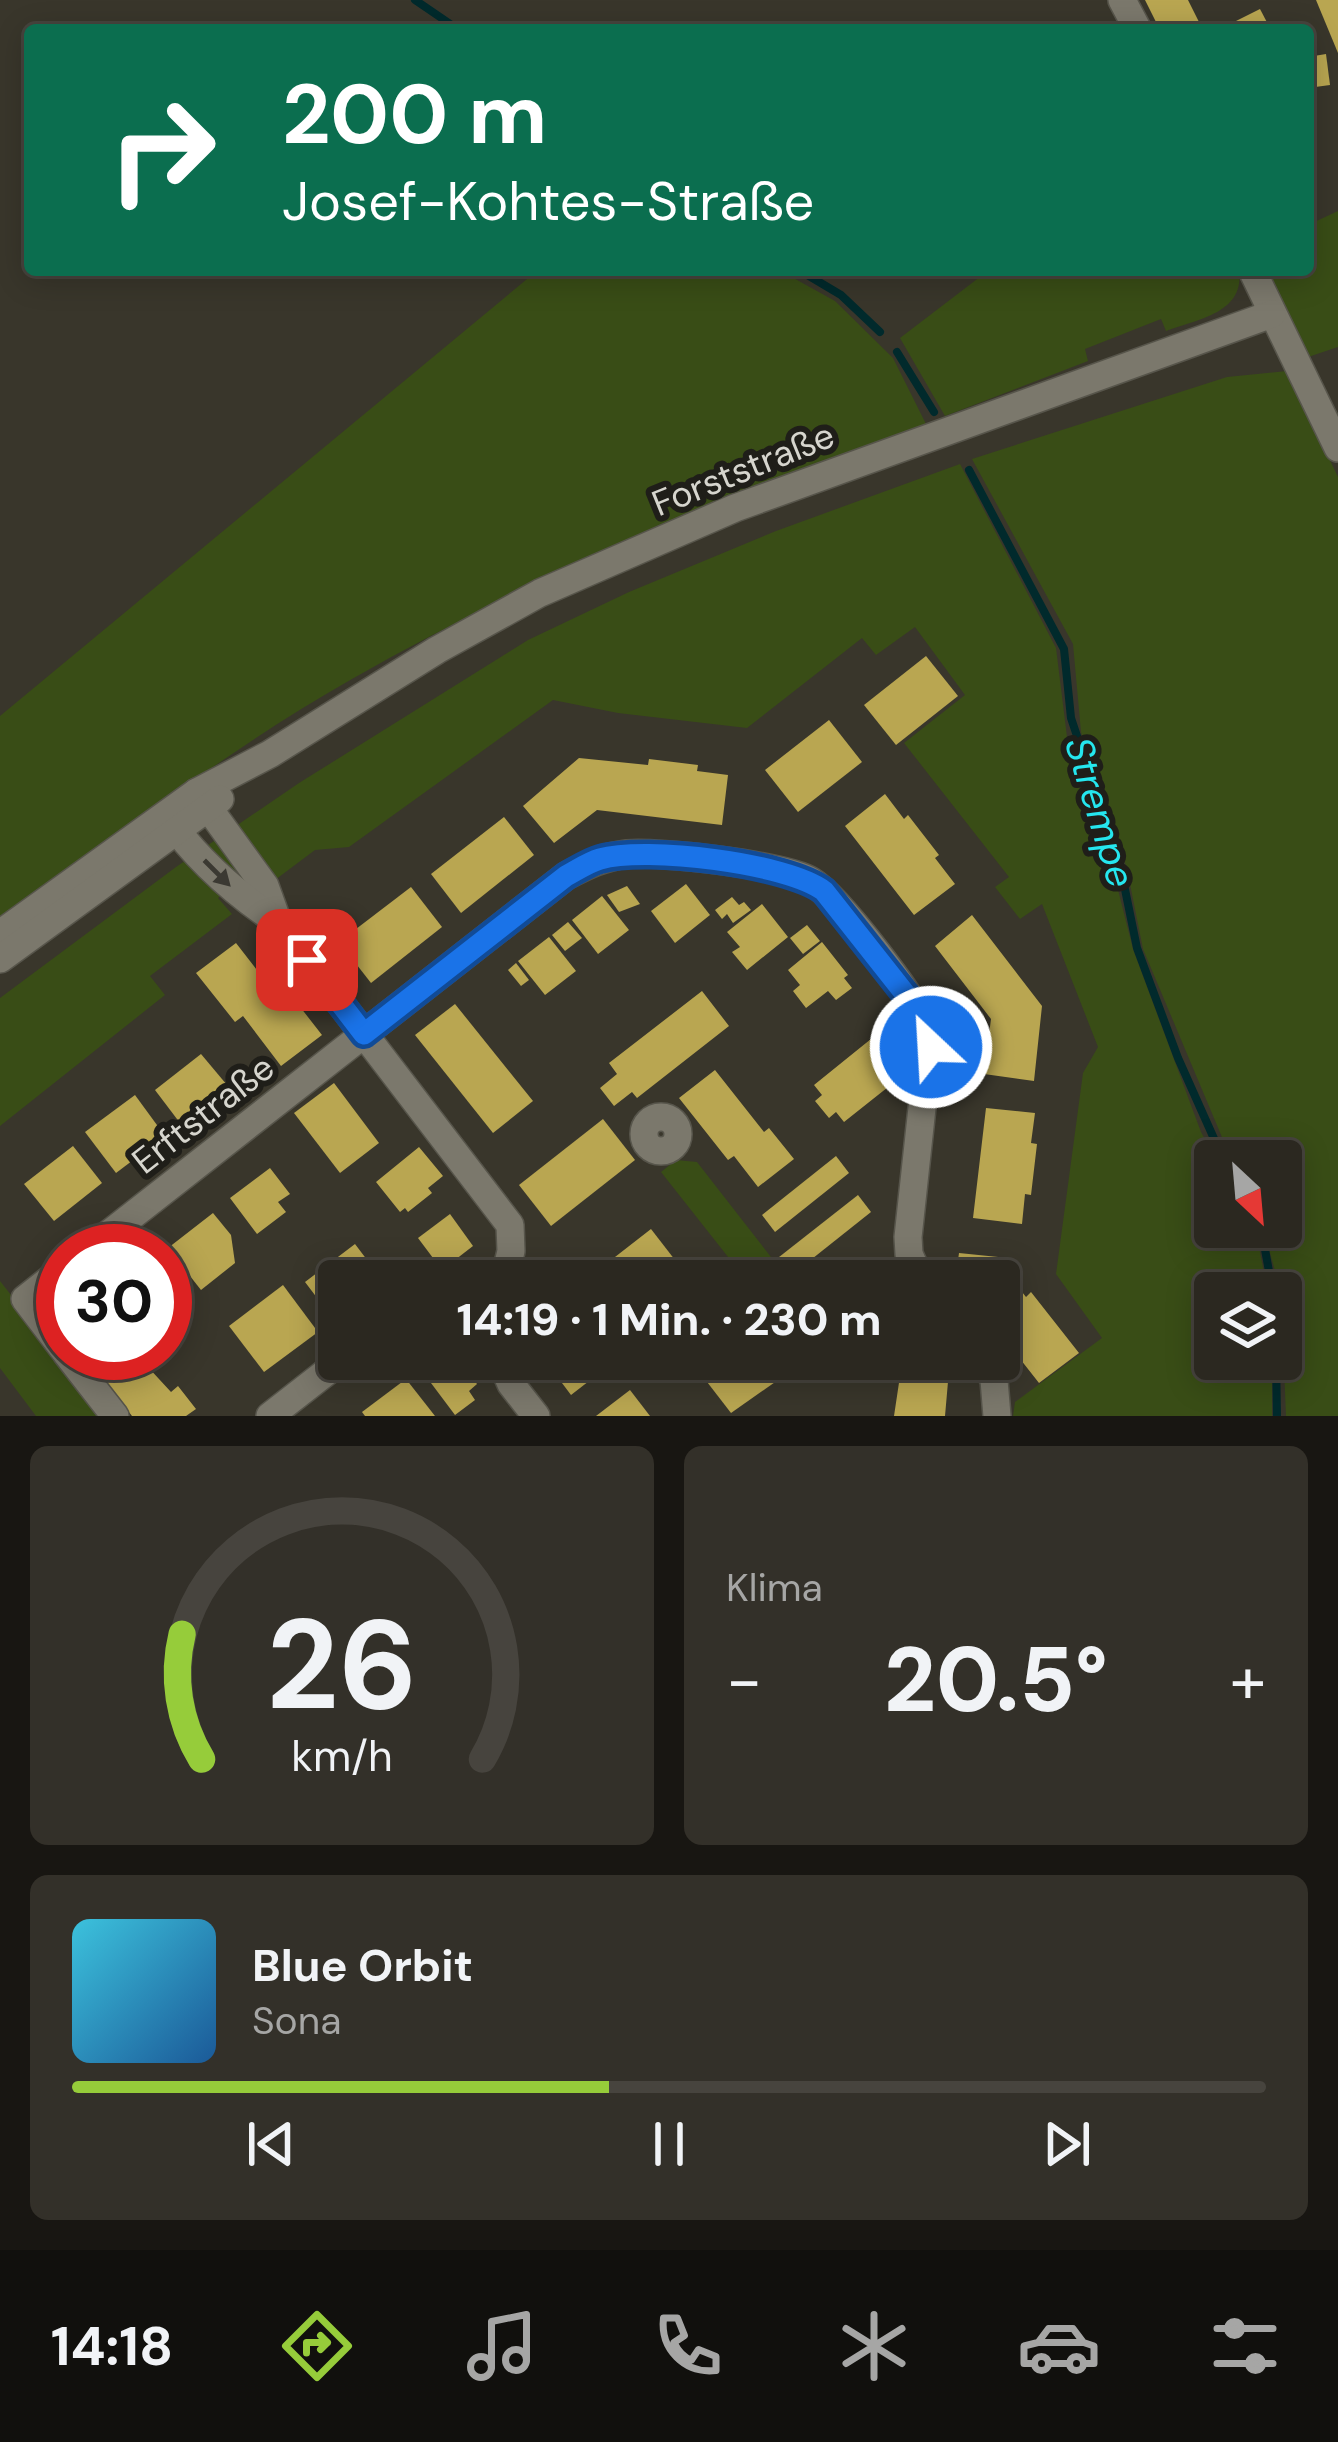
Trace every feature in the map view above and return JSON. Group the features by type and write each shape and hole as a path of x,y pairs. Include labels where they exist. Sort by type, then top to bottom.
{"street":[{"path":"1255,276 1338,448"},
{"name":"Forststraße","path":"0,934 270,754 437,650 540,593 891,449 1272,314"},
{"path":"203,800 265,886 278,922 510,1225 510,1260"},
{"path":"170,822 246,901 278,922"},
{"name":"Forststraße","path":"0,959 170,822"},
{"name":"Erftstraße","path":"121,1224 566,876 596,859 632,854 807,878 824,891 925,1019 930,1034 908,1238 912,1260"},
{"path":"36,1290 25,1299 36,1313"},
{"path":"270,1416 318,1379"},
{"path":"87,1380 115,1416"},
{"path":"509,1380 536,1416"},
{"path":"994,1380 997,1416"}],"green space":[{"path":"1338,211 1338,347 1302,359 1262,276 1314,276 1314,222"},
{"path":"531,276 790,276 835,301 893,358 926,424 634,539 422,641 261,735 0,923 0,716"},
{"path":"981,276 1239,276 1235,296 1205,318 1166,331 1161,319 1085,349 1088,361 945,416 900,338"},
{"path":"1287,371 1338,477 1338,1416 1286,1416 1285,1380 1302,1380 1302,1272 1275,1272 1269,1248 1302,1248 1302,1140 1223,1140 1143,949 1127,869 1081,732 1073,644 972,459 1227,377"},
{"path":"960,464 1056,648 1067,737 1112,866 1133,949 1205,1140 1194,1140 1194,1248 1259,1248 1264,1272 1194,1272 1194,1380 1272,1380 1272,1416 1013,1416 1015,1402 1102,1338 1056,1274 1083,1073 1098,1047 1042,904 1020,919 995,887 1009,877 904,743 965,695 915,627 876,655 862,638 747,728 553,700 349,847 315,850 275,880 261,857 218,898 232,914 150,976 165,995 0,1126 0,998 176,867 299,783 528,640 776,531"},
{"path":"676,1160 697,1162 773,1260 730,1260 661,1172"},
{"path":"0,1281 36,1327 36,1380 78,1380 106,1416 36,1416 0,1368"}],"building":[{"path":"1145,0 1188,0 1200,24 1157,24"},
{"path":"1316,0 1338,0 1338,53"},
{"path":"1260,9 1268,24 1230,24"},
{"path":"1326,54 1330,85 1314,87 1314,56"},
{"path":"926,656 958,696 896,745 864,705"},
{"path":"829,720 862,762 798,812 765,770"},
{"path":"579,758 648,765 649,759 698,765 697,771 728,775 722,825 597,810 554,843 523,806"},
{"path":"885,794 904,819 908,815 955,884 914,915 845,826"},
{"path":"504,817 534,855 461,913 431,874"},
{"path":"686,884 710,915 675,943 651,911"},
{"path":"627,886 640,904 619,912 607,895"},
{"path":"411,887 442,927 371,983 339,942"},
{"path":"602,896 629,930 598,954 572,920"},
{"path":"732,897 751,910 733,923 727,914 722,919 715,910"},
{"path":"762,904 788,937 747,970 732,952 740,947 727,932"},
{"path":"972,915 1042,1006 1034,1081 984,1074 991,1019 935,946"},
{"path":"568,922 582,938 565,951 552,935"},
{"path":"807,925 820,941 803,954 790,938"},
{"path":"549,937 576,971 545,995 518,961"},
{"path":"822,942 848,975 844,978 852,988 836,1000 828,991 806,1008 793,991 800,985 788,970"},
{"path":"236,943 274,992 283,985 322,1035 281,1066 243,1016 235,1022 196,973"},
{"path":"516,963 529,980 521,986 508,970"},
{"path":"702,991 729,1026 637,1098 632,1092 614,1106 600,1088 617,1074 609,1063"},
{"path":"455,1004 533,1101 493,1133 415,1035"},
{"path":"892,1022 906,1038 890,1051 907,1072 844,1122 836,1112 829,1118 815,1101 822,1095 814,1085"},
{"path":"201,1054 227,1085 180,1123 155,1090"},
{"path":"715,1070 764,1132 769,1128 794,1159 758,1187 734,1156 728,1160 679,1098"},
{"path":"334,1083 379,1143 340,1173 294,1113"},
{"path":"135,1095 165,1136 116,1173 85,1132"},
{"path":"986,1108 1035,1113 1031,1143 1037,1144 1022,1224 973,1218"},
{"path":"603,1119 635,1160 551,1226 519,1185"},
{"path":"73,1146 102,1183 54,1221 24,1184"},
{"path":"419,1147 443,1176 428,1188 432,1193 408,1212 405,1208 400,1212 376,1182"},
{"path":"836,1156 849,1173 775,1232 762,1215"},
{"path":"270,1168 290,1194 278,1202 286,1212 257,1234 230,1198"},
{"path":"858,1195 871,1212 811,1260 775,1260"},
{"path":"213,1213 231,1235 235,1263 201,1290 192,1279 192,1229"},
{"path":"450,1214 473,1246 455,1260 434,1260 418,1238"},
{"path":"651,1229 675,1260 617,1260 615,1257"},
{"path":"355,1244 367,1260 334,1260"},
{"path":"959,1253 1008,1258 1008,1260 958,1260"},
{"path":"318,1272 318,1299 305,1282"},
{"path":"283,1285 318,1332 264,1372 229,1326"},
{"path":"1020,1289 1026,1297 1031,1292 1079,1353 1039,1383 1020,1359"},
{"path":"105,1380 160,1380 171,1392 178,1386 196,1409 186,1416 132,1416"},
{"path":"407,1380 435,1416 365,1416 362,1412"},
{"path":"429,1380 474,1380 477,1384 469,1391 475,1400 455,1415"},
{"path":"560,1380 590,1380 571,1395"},
{"path":"706,1380 778,1380 731,1413"},
{"path":"899,1380 948,1380 945,1416 894,1416"},
{"path":"630,1390 650,1416 596,1416"}],"waterway":[{"name":"Strempe","path":"415,0 450,24"},
{"name":"Strempe","path":"809,276 841,295 880,332"},
{"name":"Strempe","path":"897,352 934,412"},
{"name":"Strempe","path":"969,470 1064,649 1071,718 1120,865 1137,948 1215,1140"},
{"name":"Strempe","path":"1265,1248 1269,1272"},
{"name":"Strempe","path":"1276,1380 1277,1416"}],"route":[{"path":"307,960 364,1034 566,876 596,859 632,854 710,860 792,873 824,891 925,1019 931,1047"}]}
